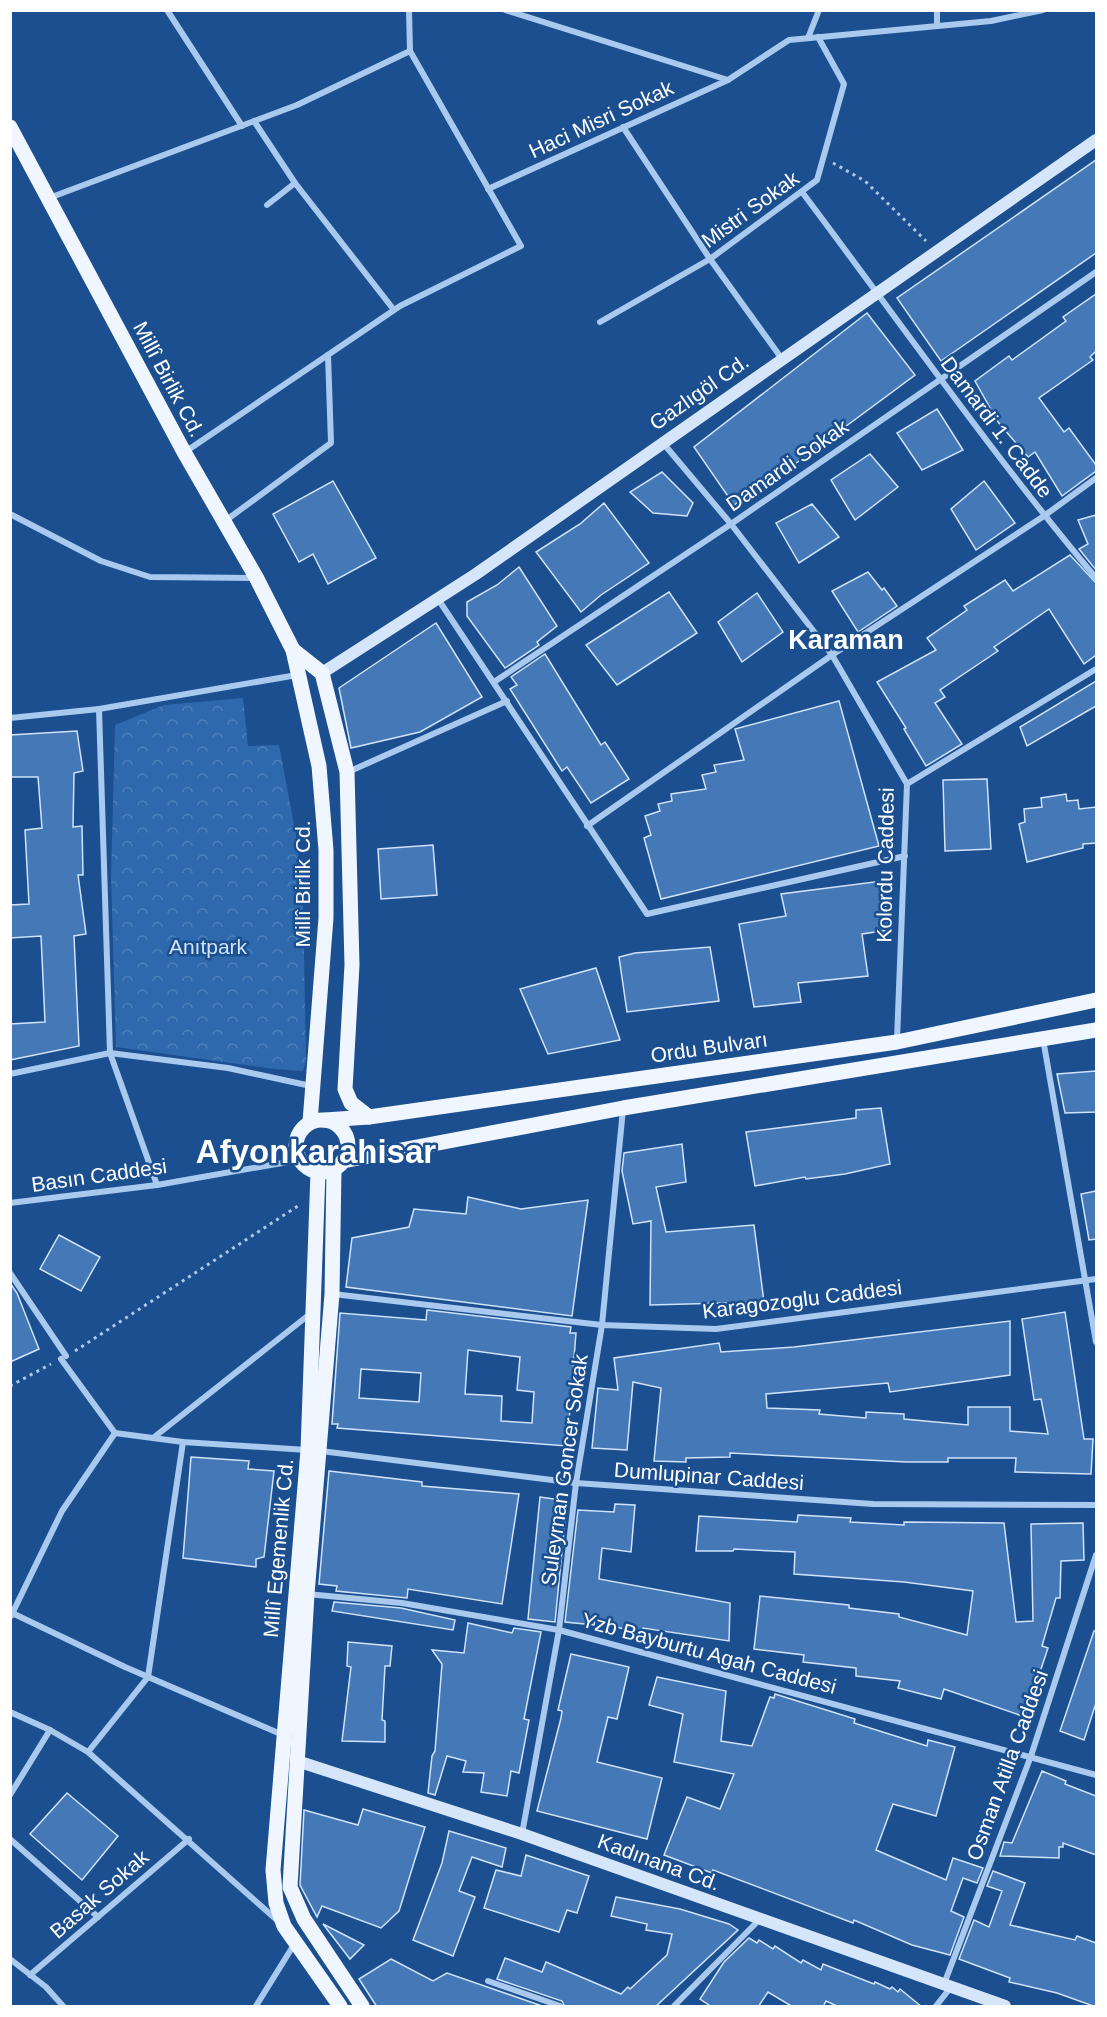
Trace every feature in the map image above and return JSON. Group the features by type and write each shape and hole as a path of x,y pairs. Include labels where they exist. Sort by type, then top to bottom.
{"main road":[{"name":"Millî Birlik Cd.","path":"10,127 293,650 319,766 326,850 326,918 313,1086 317,1121"},
{"name":"Millî Birlik Cd.","path":"293,650 322,673"},
{"path":"300,674 322,673 347,772 352,965 345,1089 351,1103 369,1117"},
{"name":"Ordu Bulvarı","path":"317,1121 369,1117 897,1042 1096,1000"},
{"path":"338,1165 347,1153 346,1135 341,1128 317,1121 297,1134 296,1152 299,1160 318,1172 338,1165 623,1108 1096,1030"},
{"name":"Millî Egemenlik Cd.","path":"284,1926 276,1903 273,1870 283,1735 332,1294 338,1165"},
{"name":"Millî Egemenlik Cd.","path":"318,1172 313,1311 314,1450 290,1887 304,1920 362,2007"},
{"path":"284,1926 340,2007"}],"street":[{"path":"167,10 242,126"},
{"path":"184,452 394,310 521,246 410,51 409,10"},
{"path":"505,10 519,12 728,80"},
{"path":"937,10 937,25"},
{"path":"808,38 819,11"},
{"name":"Haci Misri Sokak","path":"488,189 728,80 789,40 991,21 1038,11"},
{"name":"Mistri Sokak","path":"600,322 710,259 817,180 844,84 818,37"},
{"path":"49,199 297,105 410,51"},
{"path":"254,121 295,183 394,310"},
{"path":"623,128 710,259 782,358"},
{"name":"Gazlıgöl Cd.","path":"322,673 438,599 1096,140"},
{"path":"267,205 295,183"},
{"name":"Damardi 1. Cadde","path":"802,192 939,379 1044,516 1096,578"},
{"name":"Damardi Sokak","path":"494,682 731,524 1096,272"},
{"path":"224,521 330,443 328,355"},
{"name":"Kolordu Caddesi","path":"663,442 731,524 832,655 907,784 897,1042"},
{"path":"587,826 832,655 1044,516 1096,478"},
{"path":"10,514 101,561 150,577 256,578"},
{"path":"438,599 646,914 905,856"},
{"path":"907,784 1096,669"},
{"path":"10,718 99,709 300,674"},
{"path":"347,772 507,701"},
{"path":"99,709 110,1053 157,1185"},
{"path":"1043,1039 1087,1280 1096,1342"},
{"path":"10,1074 110,1053 228,1068 313,1086"},
{"name":"Suleyrnan Goncer Sokak","path":"522,1834 559,1630 576,1483 602,1325 623,1108"},
{"name":"Basın Caddesi","path":"10,1203 157,1185 299,1160"},
{"path":"10,1273 63,1358 115,1433 63,1511 11,1614 148,1677 283,1735"},
{"name":"Karagozoglu Caddesi","path":"332,1294 602,1325 716,1329 1096,1279"},
{"path":"153,1438 313,1311"},
{"name":"Dumlupinar Caddesi","path":"115,1433 183,1442 314,1450 576,1483 873,1504 1096,1505"},
{"path":"88,1752 148,1677 183,1442"},
{"name":"Osman Atilla Caddesi","path":"936,2007 947,1986 1031,1756 1096,1555"},
{"name":"Yzb Bayburtu Agah Caddesi","path":"307,1594 402,1603 559,1630 1096,1775"},
{"path":"10,1712 50,1730 88,1752 189,1839 284,1926"},
{"path":"10,1795 50,1730"},
{"name":"Kadınana Cd.","path":"297,1761 522,1834 1005,2007"},
{"path":"10,1839 98,1917"},
{"name":"Basak Sokak","path":"30,1975 189,1839"},
{"path":"674,2007 760,1919"},
{"path":"256,2007 296,1942"},
{"path":"10,1959 46,1987 63,2007"},
{"path":"488,1981 560,2007"}],"path":[{"path":"823,159 847,168 865,181 936,251"},
{"path":"10,1386 63,1358 317,1193"}],"green space":[{"name":"Anıtpark","path":"243,698 248,746 279,745 296,835 303,901 306,1061 303,1071 116,1047 111,877 115,725 164,705"}],"building":[{"path":"1096,160 1096,253 941,361 897,298"},
{"path":"1096,294 1096,351 1090,357 1093,360 1039,398 1064,432 1069,428 1096,465 1096,471 1062,496 1035,452 1028,457 998,422 975,381 1009,356 1012,360 1066,321 1063,317"},
{"path":"867,313 915,375 795,464 734,505 694,447"},
{"path":"937,409 963,450 922,470 897,433"},
{"path":"870,454 898,487 855,520 831,480"},
{"path":"662,472 693,503 687,516 653,513 630,492"},
{"path":"333,481 376,558 328,584 313,554 299,562 273,514"},
{"path":"984,481 1015,523 976,550 951,509"},
{"path":"604,503 649,563 601,595 581,612 536,552 580,524"},
{"path":"812,504 839,537 799,563 776,523"},
{"path":"1096,515 1096,570 1079,549 1088,544 1078,520"},
{"path":"1070,555 1096,583 1096,655 1084,664 1049,609 994,647 998,651 940,690 945,697 935,703 962,744 926,766 904,729 906,728 877,682 936,650 927,638 967,610 964,606 1005,580 1013,591"},
{"path":"519,567 557,626 537,642 539,645 505,668 467,616 467,602 497,585"},
{"path":"868,572 897,606 858,632 832,591"},
{"path":"669,592 697,633 617,685 586,645"},
{"path":"757,593 783,632 742,662 718,622"},
{"path":"436,623 482,697 420,732 351,748 339,688"},
{"path":"545,654 601,745 605,742 629,779 591,803 567,767 562,771 510,689 517,685 511,677"},
{"path":"1096,681 1096,706 1027,746 1020,727"},
{"path":"839,701 879,846 661,899 644,838 651,835 645,816 660,811 658,804 672,801 671,794 706,789 702,775 716,772 714,765 744,760 735,729"},
{"path":"77,731 83,771 74,773 73,827 82,826 83,875 78,875 86,934 74,936 79,1046 10,1060 10,1024 45,1022 41,936 10,938 10,905 29,904 25,830 42,828 38,777 10,777 10,735"},
{"path":"987,779 991,849 945,851 943,780"},
{"path":"1066,794 1067,801 1078,800 1079,809 1096,807 1096,843 1083,844 1083,848 1027,862 1019,824 1025,822 1024,809 1042,807 1041,798"},
{"path":"433,845 437,895 381,899 378,849"},
{"path":"882,881 889,930 862,934 868,976 798,983 801,1002 754,1007 739,924 786,916 781,894"},
{"path":"710,947 719,1001 627,1012 619,957 635,953"},
{"path":"596,968 620,1040 548,1054 520,989"},
{"path":"1096,1071 1096,1112 1065,1113 1057,1074"},
{"path":"881,1108 890,1164 845,1174 806,1179 805,1177 755,1186 746,1132 856,1118 856,1110"},
{"path":"682,1144 686,1182 656,1187 666,1232 754,1225 764,1302 650,1305 651,1221 633,1224 622,1171 624,1153"},
{"path":"1096,1191 1096,1239 1089,1240 1081,1194"},
{"path":"468,1197 521,1209 588,1200 572,1316 346,1287 352,1238 409,1227 414,1209 466,1214"},
{"path":"59,1235 100,1257 81,1291 40,1269"},
{"path":"10,1283 17,1293 39,1349 10,1362"},
{"path":"427,1310 571,1327 570,1333 576,1333 567,1446 337,1428 338,1424 332,1424 340,1313 426,1320","holes":["468,1350 520,1357 517,1390 534,1392 532,1423 501,1421 502,1396 465,1394","361,1369 421,1373 419,1402 359,1398"]},
{"path":"1065,1312 1084,1439 1093,1439 1091,1474 1015,1472 1016,1458 948,1458 948,1462 907,1462 730,1453 730,1457 686,1458 686,1462 654,1461 661,1388 633,1382 627,1450 592,1448 598,1388 618,1390 614,1358 719,1343 721,1352 794,1347 1010,1321 1010,1375 890,1392 888,1383 766,1394 767,1408 820,1410 819,1414 866,1418 866,1412 904,1414 904,1419 968,1425 968,1407 1010,1407 1010,1431 1048,1434 1041,1399 1034,1400 1022,1319"},
{"path":"191,1457 249,1461 248,1469 274,1471 264,1557 256,1559 256,1567 183,1558"},
{"path":"329,1471 422,1482 422,1486 519,1494 502,1604 408,1589 407,1598 336,1591 337,1586 319,1584"},
{"path":"540,1497 567,1501 555,1622 528,1619"},
{"path":"615,1504 635,1505 631,1552 602,1548 599,1579 730,1603 729,1641 643,1628 642,1634 595,1621 594,1625 565,1622 578,1510 614,1512"},
{"path":"798,1515 851,1518 850,1522 904,1525 904,1522 1004,1523 1016,1622 1033,1621 1031,1524 1083,1523 1084,1560 1061,1561 1060,1598 1056,1598 1042,1646 1048,1648 1025,1717 944,1689 941,1699 898,1688 900,1681 856,1676 856,1668 803,1662 804,1655 754,1649 760,1596 849,1605 849,1608 899,1614 899,1617 967,1635 973,1591 904,1582 794,1574 795,1552 734,1549 733,1551 696,1551 699,1516 797,1522"},
{"path":"334,1602 401,1608 455,1620 453,1630 332,1611"},
{"path":"468,1623 512,1633 514,1628 541,1632 524,1719 529,1720 519,1773 511,1771 507,1796 481,1792 484,1773 463,1772 466,1761 447,1756 435,1795 428,1793 432,1756 435,1751 442,1664 432,1650 464,1653"},
{"path":"1094,1631 1096,1631 1096,1703 1084,1740 1060,1731"},
{"path":"348,1642 392,1646 390,1666 385,1666 382,1720 385,1721 385,1742 342,1741 351,1667 347,1666"},
{"path":"571,1654 629,1667 617,1719 608,1717 597,1762 662,1778 647,1839 537,1811 561,1718 562,1711 558,1710"},
{"path":"657,1677 726,1691 721,1741 752,1746 770,1697 774,1698 775,1694 855,1719 854,1723 927,1746 928,1740 955,1747 936,1816 893,1804 876,1850 946,1880 953,1858 983,1868 977,1883 963,1878 951,1911 964,1917 950,1955 912,1945 854,1920 853,1923 713,1870 712,1873 664,1855 687,1797 720,1809 734,1774 674,1762 683,1714 649,1705"},
{"path":"1042,1771 1066,1781 1065,1784 1096,1796 1096,1855 1063,1843 1063,1847 1059,1847 1059,1858 1000,1856 1004,1842 1012,1843"},
{"path":"67,1793 118,1836 82,1880 30,1834"},
{"path":"363,1809 425,1827 399,1911 381,1928 322,1906 317,1917 300,1885 304,1810 358,1825"},
{"path":"449,1831 506,1848 502,1867 472,1857 459,1891 475,1897 453,1956 413,1940 442,1863"},
{"path":"526,1855 589,1876 577,1913 567,1910 559,1932 484,1908 496,1870 521,1876"},
{"path":"993,1871 1025,1883 1010,1925 1075,1940 1077,1936 1096,1943 1096,2007 1057,1993 1009,1982 1010,1978 959,1959 974,1920 989,1927 1002,1891 987,1886"},
{"path":"616,1897 680,1909 729,1924 738,1930 655,2007 565,2007 562,2001 497,1979 505,1958 542,1972 546,1962 621,1994 628,1987 630,1989 667,1955 672,1934 646,1930 647,1924 611,1916"},
{"path":"323,1924 364,1945 350,1959"},
{"path":"749,1938 757,1943 759,1940 773,1949 775,1946 801,1963 803,1960 821,1970 823,1964 874,1984 875,1982 890,1989 892,1987 898,1992 900,1989 922,2007 839,2007 826,2001 823,2007 793,2007 768,1992 758,2007 712,2007 700,1999 724,1962"},
{"path":"391,1959 433,1981 447,1973 545,2007 377,2007 359,1979"}],"district":[{"name":"Karaman","path":"846,640"},
{"name":"Afyonkarahisar","path":"316,1151"}]}
